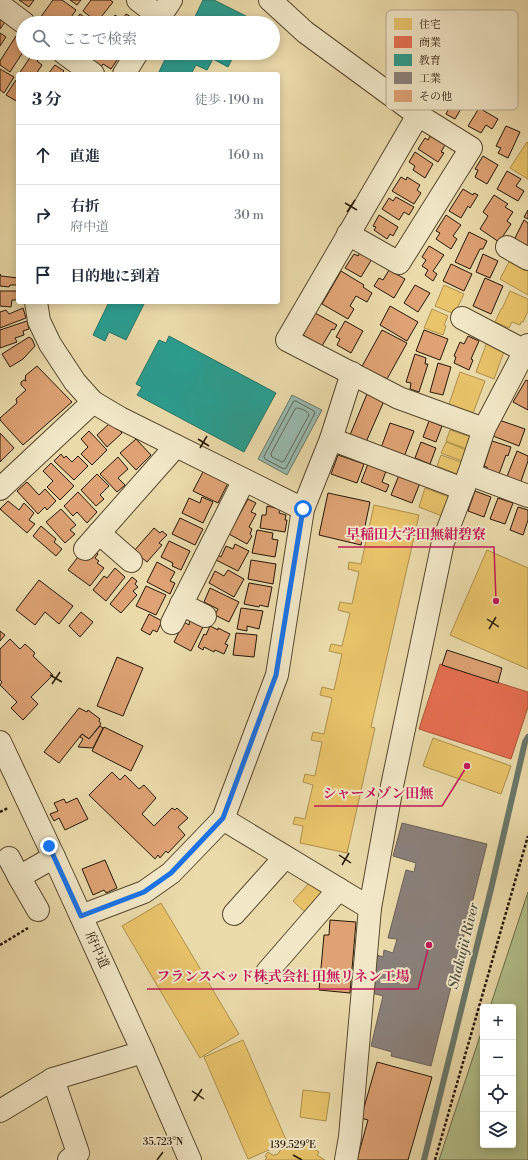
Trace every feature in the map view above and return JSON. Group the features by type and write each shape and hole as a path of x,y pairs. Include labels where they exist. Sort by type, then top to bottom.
{"street":[{"path":"138,0 162,13"},
{"path":"270,0 305,32 386,91"},
{"path":"0,5 16,17"},
{"path":"74,60 90,72"},
{"path":"125,72 133,60"},
{"path":"348,234 399,263 471,148 411,110"},
{"path":"418,115 287,340 399,398 484,429"},
{"path":"507,247 528,258"},
{"path":"36,304 39,321 50,344 75,382 93,402 120,418 303,509"},
{"path":"346,1160 350,1137 370,908 398,788 444,542 484,429 527,348 462,318"},
{"path":"81,916 144,892 160,881 171,873 223,818 276,675 303,509 331,439 352,373"},
{"path":"0,489 93,402"},
{"path":"331,439 466,482 528,496"},
{"path":"85,550 176,446"},
{"path":"172,623 244,480"},
{"path":"99,533 132,561"},
{"path":"181,604 205,616"},
{"name":"府中道","path":"0,744 143,1052 185,1158"},
{"path":"223,818 370,908"},
{"path":"38,910 13,867 51,851"},
{"path":"234,914 285,857"},
{"path":"267,972 339,889"},
{"path":"0,1111 53,1079 143,1052"},
{"path":"53,1079 78,1153 69,1160"}],"path":[{"path":"435,1160 528,836"}],"green space":[{"path":"528,892 528,1160 439,1160 480,1036 480,1148 516,1148 516,1004 491,1004"}],"water":[{"path":"292,395 322,410 287,475 258,459"}],"building: 住宅":[{"path":"527,142 528,143 528,179 510,168"},
{"path":"510,260 528,270 528,295 500,279"},
{"path":"444,285 464,294 455,313 435,306"},
{"path":"510,291 528,299 528,311 520,325 512,322 509,328 495,322"},
{"path":"432,309 448,316 444,325 446,326 443,335 424,328"},
{"path":"487,342 505,349 494,379 476,372"},
{"path":"460,372 485,381 472,416 448,407"},
{"path":"450,430 474,438 469,450 446,441"},
{"path":"446,442 469,451 465,462 441,453"},
{"path":"441,455 464,463 460,475 437,466"},
{"path":"425,488 449,497 442,516 419,507"},
{"path":"374,505 419,515 371,727 375,728 347,853 300,843 303,826 293,824 295,817 305,819 313,785 303,782 305,774 315,776 322,742 311,740 313,732 324,734 332,698 320,695 322,687 334,690 342,654 329,651 331,644 342,646 350,613 338,610 340,602 352,604 359,572 348,569 349,562 361,564"},
{"path":"487,550 528,568 528,669 450,635"},
{"path":"433,738 511,766 501,794 423,766"},
{"path":"310,882 324,895 307,914 293,901"},
{"path":"161,903 239,1034 200,1058 122,926"},
{"path":"243,1040 287,1142 248,1159 204,1057"},
{"path":"303,1090 330,1093 326,1121 300,1117"},
{"path":"301,1141 319,1152 317,1155 325,1160 265,1160 267,1157 265,1156 268,1152 274,1156 275,1154 277,1155 282,1148 284,1149 285,1146 288,1144 289,1145 291,1142 298,1146"}],"building: 商業":[{"path":"440,664 528,692 528,707 511,759 419,729"}],"building: 教育":[{"path":"203,0 214,0 246,16 195,16"},
{"path":"165,60 212,60 207,70 196,65 192,72 159,72"},
{"path":"215,60 232,60 228,67"},
{"path":"108,304 144,304 126,340 109,332 105,341 93,335"},
{"path":"169,336 276,393 244,452 137,395 142,387 136,384 159,340 166,343"}],"building: 工業":[{"path":"402,823 487,844 431,1066 391,1056 392,1052 371,1046 383,996 372,993 377,955 383,957 384,950 393,953 397,939 388,938 406,870 414,872 416,863 393,856"}],"building: その他":[{"path":"19,0 34,0 29,7"},
{"path":"53,0 62,0 76,10 72,16 41,16"},
{"path":"70,0 81,0 77,5"},
{"path":"91,0 110,0 113,2 102,16 89,16 83,11"},
{"path":"0,19 5,22 0,29"},
{"path":"0,33 6,37 0,46"},
{"path":"16,36 16,60 18,60 10,72 0,65 0,61"},
{"path":"28,60 38,60 42,65 37,72 20,72"},
{"path":"89,60 117,60 111,69 103,64 100,68"},
{"path":"55,65 64,71 63,72 50,72"},
{"path":"0,69 14,77 4,93 0,90"},
{"path":"16,80 16,101 6,95"},
{"path":"448,110 460,110 455,119 446,114"},
{"path":"478,110 482,110 498,119 492,129 486,125 481,133 468,126"},
{"path":"506,126 520,132 508,158 498,153 501,148 496,146"},
{"path":"430,136 445,145 441,152 444,153 438,162 418,149 425,138 428,140"},
{"path":"415,152 433,164 425,178 413,170 415,166 409,162"},
{"path":"483,156 498,165 487,184 475,177 478,170 475,169"},
{"path":"507,171 521,179 516,186 524,191 518,201 497,189"},
{"path":"401,177 406,180 407,177 420,185 417,190 421,193 414,204 392,191"},
{"path":"463,189 473,195 474,193 478,195 470,208 468,206 461,218 449,211"},
{"path":"494,195 508,204 505,207 513,212 507,221 511,224 499,242 480,229 488,216 483,212"},
{"path":"396,197 414,207 409,215 404,212 399,220 382,209 389,198 393,201"},
{"path":"528,210 528,219 524,217"},
{"path":"379,215 398,227 393,236 390,234 387,239 374,230 376,227 373,226"},
{"path":"446,215 461,225 453,236 457,239 451,249 436,239 440,233 436,231"},
{"path":"524,220 528,223 528,246 525,244 523,248 513,242"},
{"path":"469,232 487,241 483,249 480,249 470,269 455,262"},
{"path":"429,246 444,255 433,271 437,274 433,281 425,275 428,270 422,266 426,260 422,257"},
{"path":"360,252 372,259 361,277 345,268 354,254 358,256"},
{"path":"483,254 498,261 490,278 476,272"},
{"path":"451,264 472,274 464,291 443,281"},
{"path":"389,270 405,279 394,298 374,286 379,278 383,280"},
{"path":"341,271 364,285 363,287 372,293 367,302 356,296 350,306 354,309 348,319 322,304"},
{"path":"0,274 1,276 16,278 16,285 10,285 9,287 0,286"},
{"path":"485,278 503,286 491,314 473,306"},
{"path":"415,285 430,293 418,312 404,303"},
{"path":"0,291 16,291 16,300 12,300 11,307 0,306"},
{"path":"390,306 418,322 407,341 380,325"},
{"path":"23,308 26,318 0,328 0,312 6,310 9,314"},
{"path":"315,313 337,325 334,330 332,329 322,346 303,335"},
{"path":"27,321 29,329 23,331 24,335 15,338 17,342 0,348 0,330"},
{"path":"345,321 363,331 351,353 337,345 340,339 336,337"},
{"path":"382,330 407,343 387,379 384,377 381,381 360,370"},
{"path":"424,330 448,339 440,360 416,351"},
{"path":"468,336 479,341 471,359 473,360 469,370 454,363 456,357 454,356 460,342 464,344"},
{"path":"29,337 32,339 35,346 23,359 10,367 2,354"},
{"path":"415,354 426,358 425,364 428,364 419,392 410,389 411,383 406,382"},
{"path":"438,363 451,367 443,395 430,392"},
{"path":"37,366 72,402 23,445 0,420 0,418 17,403 16,399 26,390 21,385 21,382 24,380 26,381 25,376"},
{"path":"526,380 528,381 528,410 513,402"},
{"path":"367,394 384,401 366,442 350,435"},
{"path":"499,420 525,429 519,446 493,436"},
{"path":"429,421 442,426 436,442 423,437"},
{"path":"111,422 122,433 107,447 97,435"},
{"path":"390,423 414,431 404,457 381,448"},
{"path":"89,431 107,450 92,465 81,454 88,447 81,439"},
{"path":"0,433 14,448 0,462"},
{"path":"136,439 151,455 136,470 120,453"},
{"path":"492,441 511,447 508,456 506,455 499,474 488,470 487,467 484,466"},
{"path":"421,442 436,448 430,464 415,458"},
{"path":"517,451 528,456 528,461 520,484 506,479"},
{"path":"61,454 64,458 66,456 72,462 78,456 88,466 74,480 54,461"},
{"path":"338,455 364,464 357,483 331,474"},
{"path":"118,457 128,469 118,478 125,485 117,492 100,474"},
{"path":"51,463 74,486 60,500 47,487 53,481 43,471"},
{"path":"368,464 386,471 382,482 389,485 386,492 361,482"},
{"path":"204,470 228,483 218,503 193,491"},
{"path":"97,474 109,486 100,495 104,499 96,506 81,490"},
{"path":"399,475 420,483 412,503 391,495"},
{"path":"27,482 39,495 45,489 56,501 47,510 45,507 38,514 17,491"},
{"path":"475,491 491,497 484,517 468,511"},
{"path":"78,492 97,512 87,523 77,512 73,516 64,506"},
{"path":"328,493 370,502 361,545 319,535"},
{"path":"202,497 213,502 203,523 182,513 189,498 200,503"},
{"path":"498,498 513,503 505,524 490,519"},
{"path":"248,499 256,503 251,512 256,514 249,527 252,529 250,534 252,536 247,544 229,534"},
{"path":"8,501 19,510 24,503 34,513 29,520 35,524 27,533 0,509"},
{"path":"267,506 280,509 279,513 286,515 285,520 287,520 285,532 260,528 262,515 266,515"},
{"path":"518,507 528,510 528,520 523,535 510,530"},
{"path":"61,509 76,525 70,530 75,534 65,543 46,522"},
{"path":"180,518 203,529 195,545 172,534"},
{"path":"41,526 56,539 54,542 62,549 56,556 33,536"},
{"path":"154,528 160,533 162,531 167,535 159,543 162,545 147,562 134,551"},
{"path":"257,530 273,533 272,539 278,540 275,557 252,553"},
{"path":"169,541 190,551 181,570 172,566 173,563 161,557"},
{"path":"235,544 249,551 238,571 216,560 218,555 221,557 226,546 233,549"},
{"path":"94,550 98,554 95,558 99,561 97,563 104,568 90,586 68,570 81,553"},
{"path":"251,560 276,564 273,584 248,579"},
{"path":"157,562 175,572 170,581 175,583 170,594 147,582"},
{"path":"115,568 125,577 106,601 93,590 104,576 107,578"},
{"path":"228,570 244,579 234,597 209,583 215,571 224,576"},
{"path":"132,577 137,581 135,584 138,587 133,591 137,595 121,613 110,604"},
{"path":"39,580 73,606 59,624 45,612 35,625 16,610"},
{"path":"249,583 272,587 268,607 244,604"},
{"path":"146,586 166,595 156,615 136,606"},
{"path":"210,588 239,602 229,622 215,615 218,609 204,602"},
{"path":"241,608 263,611 259,629 247,626 247,631 237,629"},
{"path":"81,612 93,622 80,637 69,626"},
{"path":"149,614 162,621 157,632 153,630 150,635 141,630"},
{"path":"190,620 203,627 191,651 174,642 184,622 189,625"},
{"path":"210,626 230,634 225,644 228,645 224,654 215,650 214,652 204,647 203,650 198,647 204,634 206,635"},
{"path":"0,631 5,635 0,641"},
{"path":"236,633 257,635 254,657 233,655"},
{"path":"10,639 20,649 25,644 35,653 33,656 53,675 31,697 38,704 23,720 11,708 17,702 0,685 2,682 0,680 0,649"},
{"path":"447,650 502,668 498,683 442,665"},
{"path":"117,657 143,668 123,716 97,706"},
{"path":"79,708 87,712 88,710 100,719 99,721 101,724 89,739 82,734 59,763 44,752"},
{"path":"100,726 103,728 93,748 78,747 83,739 80,737 82,734 89,739"},
{"path":"104,727 143,746 131,771 92,751"},
{"path":"112,772 120,780 125,775 139,789 144,785 156,798 142,814 154,826 172,808 175,810 177,808 188,818 178,827 185,835 168,853 166,851 160,858 158,855 155,859 89,795"},
{"path":"77,798 88,819 65,830 59,818 54,821 50,814 58,811 54,803 64,799 66,803"},
{"path":"105,860 117,888 106,893 104,890 93,895 82,869"},
{"path":"330,920 356,922 350,993 319,990 324,935 329,935"},
{"path":"377,1062 432,1077 408,1160 357,1160 368,1120 361,1118"}],"waterway":[{"name":"Shakujii River","path":"424,1160 491,889 525,742 528,737"}],"place":[{"name":"早稲田大学田無紺碧寮","path":"496,601"},
{"name":"シャーメゾン田無","path":"467,766"},
{"name":"フランスベッド株式会社 田無リネン工場","path":"429,945"}],"route":[{"path":"49,846 81,916 144,892 171,873 223,818 276,675 303,509"}]}
